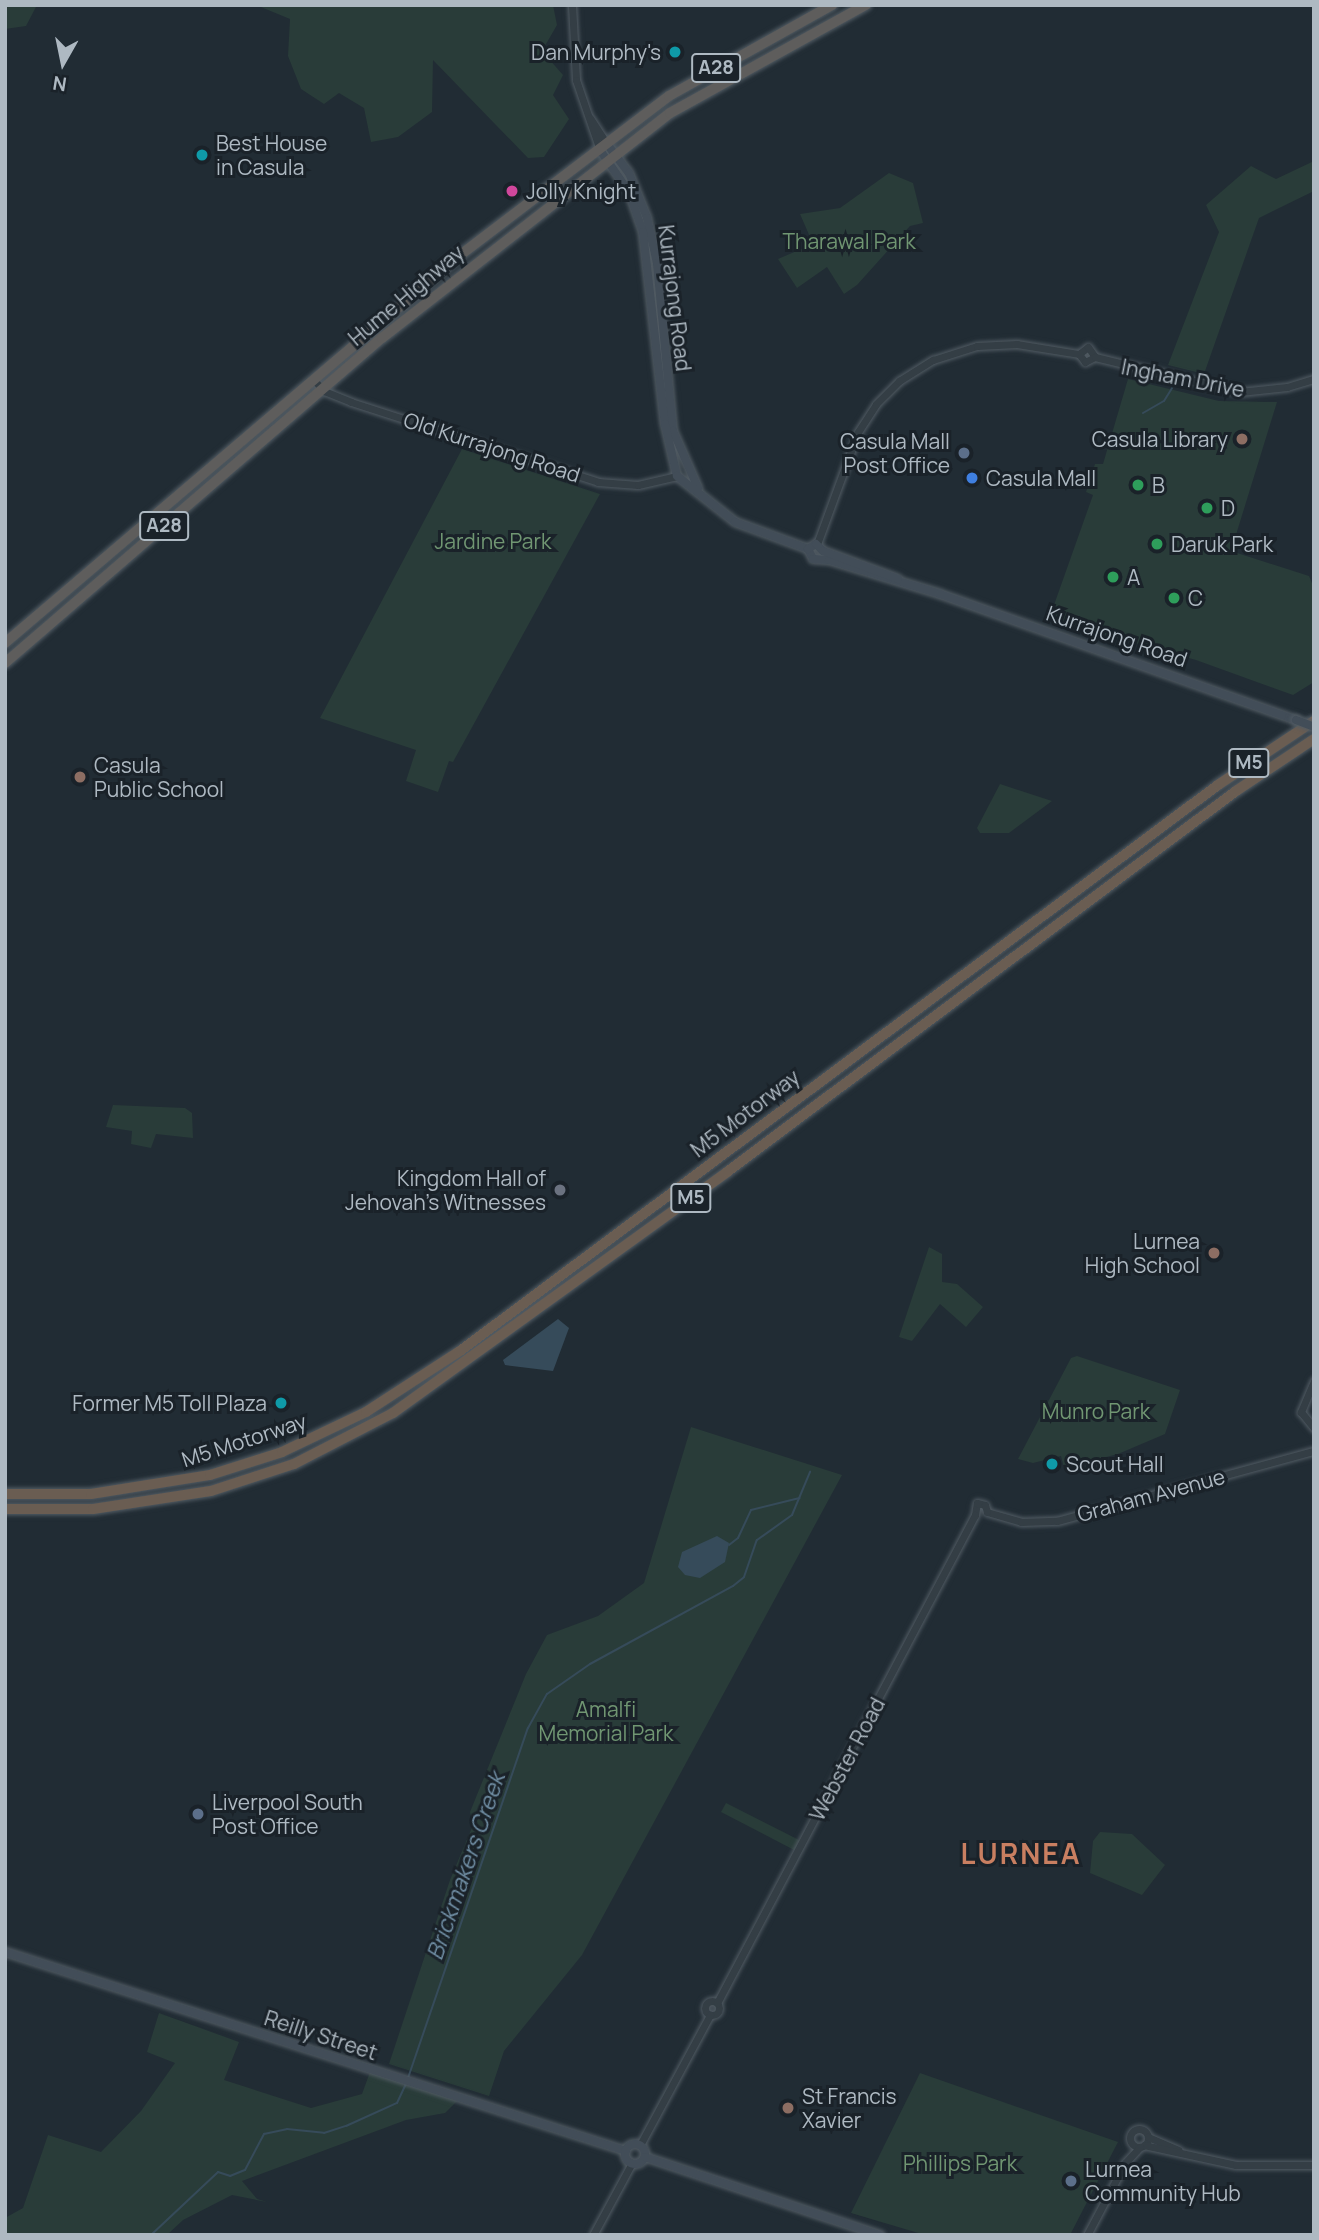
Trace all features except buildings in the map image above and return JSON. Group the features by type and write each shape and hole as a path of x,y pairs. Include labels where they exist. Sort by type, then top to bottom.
{"highway":[{"name":"Hume Highway","path":"5,643 459,256 702,76 832,5"},
{"name":"Hume Highway","path":"5,663 455,279 612,158 714,86 866,5"},
{"name":"M5 Motorway","path":"5,1494 91,1494 210,1475 303,1444 366,1412 460,1351 1218,785 1314,721"},
{"name":"M5 Motorway","path":"5,1509 93,1509 199,1493 293,1464 370,1427 456,1371 1236,791 1314,739"}],"main road":[{"name":"Kurrajong Road","path":"603,147 612,158 633,201 646,243 664,424 683,472 719,511 750,530 808,549 810,558 820,551 906,584 1186,678 1314,727"},
{"path":"808,549 820,551"},
{"name":"Reilly Street","path":"5,1952 626,2151"},
{"path":"645,2157 640,2145 626,2151 632,2163 645,2157 880,2235"}],"street":[{"path":"572,5 576,80 587,115 603,147"},
{"name":"Ingham Drive","path":"820,551 858,432 876,404 899,381 933,360 977,346 1017,344 1079,354 1086,363 1095,357 1240,392 1314,379"},
{"name":"Old Kurrajong Road","path":"314,380 324,391 598,482 638,485 683,472"},
{"path":"1314,1381 1301,1412 1314,1428"},
{"name":"Graham Avenue","path":"987,1512 1021,1522 1057,1521 1314,1450"},
{"path":"979,1503 987,1512 975,1515 973,1508 979,1503"},
{"name":"Webster Road","path":"640,2145 709,2015 707,2004 717,2003 975,1515"},
{"path":"1087,2235 1125,2163 1135,2129 1143,2130 1144,2143 1125,2163"},
{"path":"1130,2141 1250,2167 1314,2165"},
{"path":"593,2235 632,2163"}],"green space":[{"path":"5,5 37,5 26,26 5,29"},
{"path":"256,5 553,5 557,25 542,51 563,75 553,95 569,119 544,157 528,158 433,60 432,112 398,137 371,142 364,108 339,93 324,104 301,89 288,56 290,19"},
{"path":"1314,161 1314,191 1259,218 1204,374 1168,365 1219,232 1206,205 1251,166 1276,179"},
{"name":"Tharawal Park","path":"889,173 913,183 923,223 910,226 857,285 844,294 827,267 797,288 778,259 813,244 800,214 840,208"},
{"path":"1128,379 1219,401 1277,402 1231,551 1309,576 1314,588 1314,682 1293,695 1196,660 1049,619 1093,495 1086,492 1095,464 1103,464"},
{"name":"Jardine Park","path":"462,449 600,494 453,762 449,761 438,792 406,781 416,750 320,718"},
{"path":"1000,784 1052,801 1009,833 980,833 977,828"},
{"path":"113,1105 185,1108 192,1113 193,1138 156,1134 151,1148 131,1144 132,1131 106,1127"},
{"path":"929,1247 942,1254 942,1282 957,1284 983,1307 966,1327 940,1304 912,1341 899,1337"},
{"name":"Munro Park","path":"1077,1356 1180,1390 1165,1434 1118,1454 1064,1468 1061,1456 1033,1463 1018,1459 1071,1358"},
{"name":"Amalfi Memorial Park","path":"691,1427 842,1475 582,1955 504,2051 489,2096 389,2064 450,1880 473,1825 470,1812 526,1674 547,1635 598,1616 644,1583"},
{"path":"726,1803 801,1841 796,1851 721,1812"},
{"path":"1100,1832 1132,1834 1165,1865 1142,1895 1090,1873 1093,1841"},
{"path":"159,2013 239,2042 224,2080 311,2108 362,2094 370,2072 457,2101 445,2113 406,2120 242,2181 257,2199 267,2202 232,2195 183,2220 167,2235 5,2235 5,2218 23,2208 48,2135 101,2152 141,2111 175,2063 147,2052"},
{"name":"Phillips Park","path":"920,2073 1118,2142 1070,2235 925,2235 851,2213"}],"water":[{"path":"558,1319 569,1328 553,1371 505,1365 503,1360"},
{"path":"717,1536 729,1543 725,1562 700,1578 685,1575 678,1567 682,1552"}],"waterway":[{"path":"1143,413 1164,401 1172,388"},
{"name":"Brickmakers Creek","path":"408,2078 528,1728 547,1694 590,1664 733,1586 744,1577 757,1540 792,1515 810,1472"},
{"path":"729,1545 738,1538 751,1510 800,1498"},
{"name":"Brickmakers Creek","path":"151,2235 218,2172 230,2176 245,2170 264,2134 287,2129 324,2133 346,2126 397,2103 406,2084"}],"place":[{"name":"Dan Murphy's","path":"675,52"},
{"name":"Best House in Casula","path":"202,155"},
{"name":"Jolly Knight","path":"512,191"},
{"name":"Casula Library","path":"1242,439"},
{"name":"Casula Mall Post Office","path":"964,453"},
{"name":"Casula Mall","path":"972,478"},
{"name":"B","path":"1138,485"},
{"name":"D","path":"1207,508"},
{"name":"Daruk Park","path":"1157,544"},
{"name":"A","path":"1113,577"},
{"name":"C","path":"1174,598"},
{"name":"Casula Public School","path":"80,777"},
{"name":"Kingdom Hall of Jehovah's Witnesses","path":"560,1190"},
{"name":"Lurnea High School","path":"1214,1253"},
{"name":"Former M5 Toll Plaza","path":"281,1403"},
{"name":"Scout Hall","path":"1052,1464"},
{"name":"Liverpool South Post Office","path":"198,1814"},
{"name":"St Francis Xavier","path":"788,2108"},
{"name":"Lurnea Community Hub","path":"1071,2181"}],"district":[{"name":"LURNEA","path":"1021,1853"}]}
